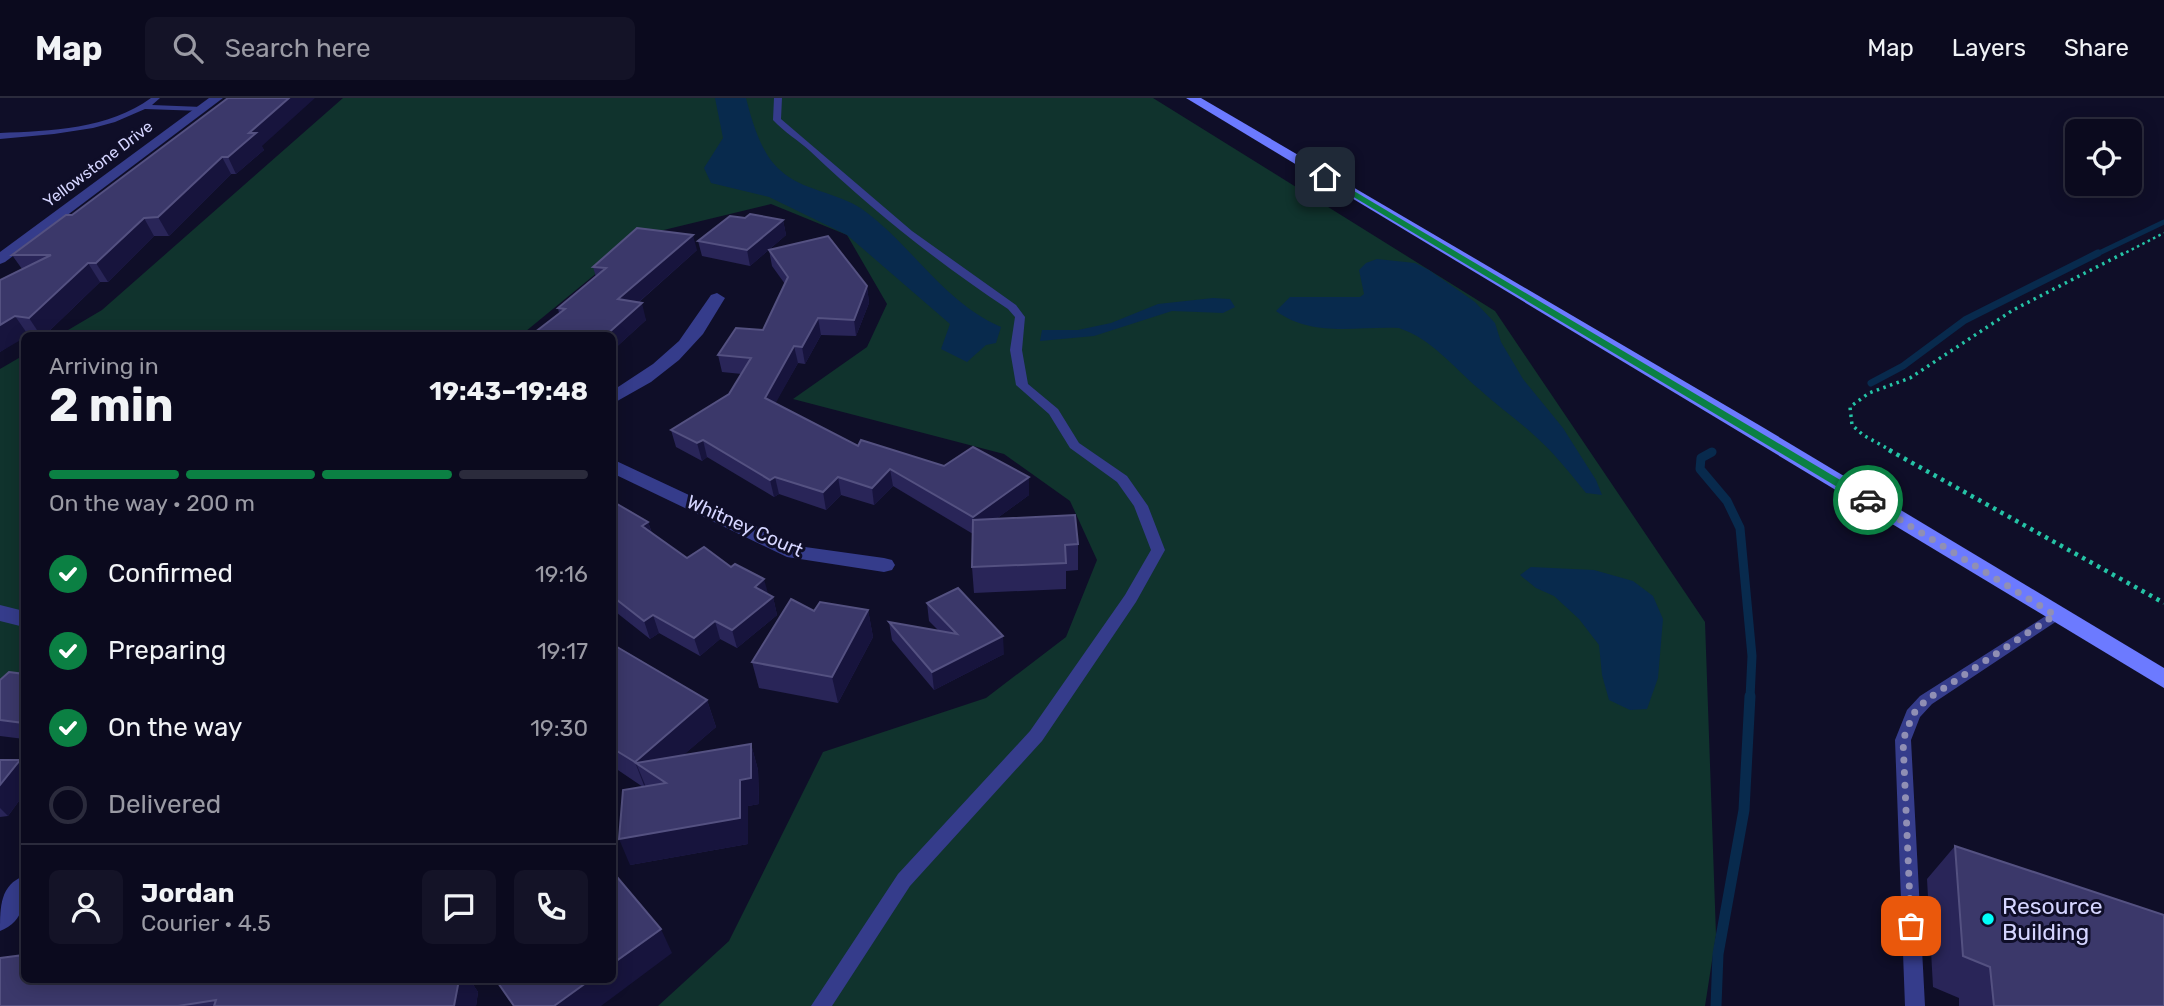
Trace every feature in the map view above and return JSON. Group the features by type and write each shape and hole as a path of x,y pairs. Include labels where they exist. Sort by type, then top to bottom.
{"main road":[{"path":"1192,98 1752,429 2164,679"}],"street":[{"name":"Yellowstone Drive","path":"0,259 217,98"},
{"path":"616,396 656,371 691,342 717,298"},
{"name":"Whitney Court","path":"616,467 794,552 884,565"},
{"path":"0,613 21,618"},
{"path":"0,918 21,892"}],"lane":[{"path":"0,136 84,126 132,114 156,98"},
{"path":"778,98 777,120 785,129 798,135 831,170 909,234 1012,307 1020,317 1016,350 1022,385 1054,412 1074,445 1122,479 1141,506 1158,550 1131,598 1036,736 904,880 821,1006"},
{"path":"144,107 202,109"},
{"path":"1915,1006 1903,740 1913,714 1926,700 2055,615"}],"path":[{"path":"2164,233 2013,310 1910,378 1869,393 1850,407 1852,425 1863,435 2164,603"}],"green space":[{"path":"343,98 1153,98 1495,311 1705,622 1716,935 1705,1006 658,1006 729,941 823,752 986,698 1066,637 1097,560 1070,501 1004,454 793,399 867,347 887,304 847,235 771,204 643,235 525,332 65,332 102,310"},
{"path":"21,357 21,680 0,698 0,369"}],"water":[{"path":"715,98 746,98 762,146 780,170 799,183 852,203 880,223 962,303 1001,327 996,343 986,345 967,362 941,349 950,324 847,235 769,197 711,183 704,168 723,138"},
{"path":"1377,259 1415,263 1475,302 1495,323 1501,342 1523,379 1563,428 1596,480 1602,495 1586,493 1536,437 1422,339 1399,328 1320,328 1305,325 1276,311 1290,297 1360,297 1364,294 1359,270 1366,263"},
{"path":"1213,298 1230,299 1235,307 1223,313 1172,311 1094,336 1040,341 1042,330 1078,330 1111,323 1158,304"},
{"path":"1531,567 1594,570 1633,581 1653,596 1663,619 1658,678 1647,709 1630,710 1609,700 1602,675 1599,645 1579,619 1554,596 1536,588 1520,575"}],"building":[{"path":"228,98 289,98 249,133 256,133 228,157 222,157 158,217 144,218 96,263 88,263 29,318 15,316 0,325 0,280 51,255 12,255 66,215 72,215"},
{"path":"750,214 783,220 747,250 698,241 730,216 745,218"},
{"path":"637,228 693,235 618,299 642,303 609,332 535,332 565,309 558,308 606,268 593,267"},
{"path":"828,236 867,286 854,320 818,318 802,347 794,346 765,398 858,446 861,440 944,466 973,447 1029,477 973,517 890,469 872,488 838,477 823,492 775,477 770,480 703,440 697,443 671,430 729,394 751,358 718,355 736,328 763,330 788,277 769,250"},
{"path":"616,503 648,522 642,526 687,558 704,547 731,567 735,564 764,579 755,587 773,597 732,630 715,621 694,638 653,615 644,621 616,599"},
{"path":"1075,515 1078,544 1065,545 1066,563 972,567 973,520"},
{"path":"958,588 1003,636 932,672 889,622 957,634 927,603"},
{"path":"791,599 814,611 820,602 868,610 832,677 752,662"},
{"path":"616,646 707,700 635,762 616,750"},
{"path":"9,672 21,674 21,723 0,720 0,680"},
{"path":"751,744 751,778 740,780 740,818 619,839 623,790 666,783 636,763"},
{"path":"0,760 20,760 0,785"},
{"name":"Resource Building","path":"1955,846 2164,915 2164,1006 1994,1006 1990,967 1963,956"},
{"path":"616,878 661,929 616,961"},
{"path":"21,955 21,983 458,983 454,1006 214,1006 216,1000 178,1006 0,1006 0,958"},
{"path":"498,983 586,983 554,1006 514,1006"}],"waterway":[{"path":"2095,255 2164,222"},
{"path":"1871,383 1903,366 1965,320 2098,253"},
{"path":"1712,452 1701,458 1700,469 1727,501 1740,528 1752,656 1750,698"},
{"path":"1716,1006 1718,954 1744,810 1750,696"}],"way so far":[{"path":"1868,500 2055,615 1926,700 1913,714 1903,740 1911,926"}],"place":[{"name":"Resource Building","path":"1988,919"}],"route":[{"path":"1325,177 1868,500"}]}
